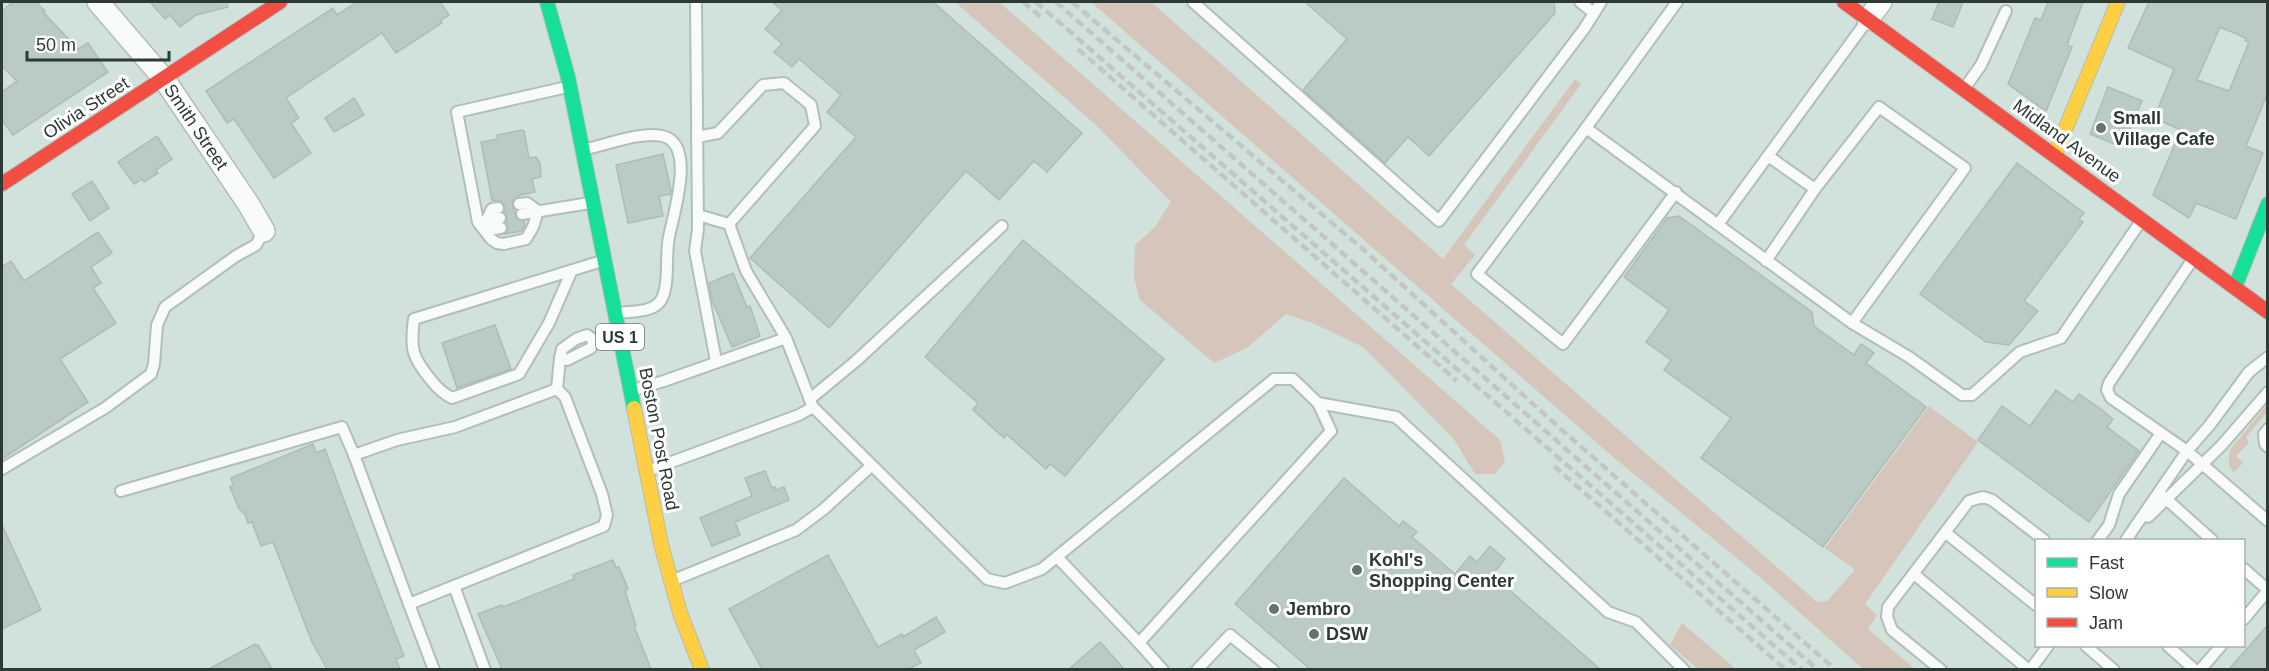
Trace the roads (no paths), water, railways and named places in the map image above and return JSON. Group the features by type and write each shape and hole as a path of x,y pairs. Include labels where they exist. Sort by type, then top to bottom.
{"street":[{"name":"Smith Street","path":"98,2 164,79 264,231"},
{"name":"Olivia Street","path":"2,184 280,2"},
{"name":"Boston Post Road","path":"547,2 570,86 670,581 702,669"},
{"name":"Midland Avenue","path":"1844,2 2055,154 2268,312"},
{"path":"1868,19 1881,2"},
{"path":"2055,154 2118,2"},
{"path":"2235,287 2268,204"}],"lane":[{"path":"696,2 698,215 695,251 716,362"},
{"path":"1194,2 1439,221 1584,29 1601,2"},
{"path":"1580,2 1594,13"},
{"path":"1676,192 1563,344 1477,274 1677,2"},
{"path":"1964,89 1981,65 2006,11"},
{"path":"1719,224 1868,19"},
{"path":"697,137 718,133 763,85 784,82 811,105 815,126 729,224"},
{"path":"538,211 526,239 504,244 490,239 482,221 457,112 570,86"},
{"path":"1766,261 1815,189 1879,107 1965,168 1852,323"},
{"path":"1586,128 1852,323 1909,357 1962,394 1972,395 2020,352 2061,338 2143,219"},
{"path":"583,150 663,136 672,140 679,150 680,194 667,246 665,293 660,302 651,309 616,314"},
{"path":"1768,156 1815,189"},
{"path":"522,214 593,202"},
{"path":"492,209 500,218 494,229 482,221 492,209"},
{"path":"698,215 729,224"},
{"path":"729,224 746,272 786,338 811,403 871,466 987,579 1005,583 1042,569 1274,379 1293,379 1318,403 1331,431 1139,644"},
{"path":"647,472 799,415 1002,226"},
{"path":"2,469 105,408 151,374 157,325 165,307 236,256 256,245 264,231"},
{"path":"2194,256 2109,382 2107,390 2110,398 2187,451 2268,521"},
{"path":"572,270 549,323 519,374 452,398 441,392 416,362 411,340 414,319 572,270 605,260"},
{"path":"409,604 604,526 607,515 602,494 565,398 557,389 562,349 576,339 587,335 594,340 619,332"},
{"path":"631,391 786,338"},
{"path":"2163,496 2187,451 2209,426 2249,372 2268,357"},
{"path":"354,455 397,440 455,427 557,389"},
{"path":"2127,539 2163,496 2203,464 2241,425 2268,392"},
{"path":"1318,403 1396,417 1608,612 1635,622 1684,669"},
{"path":"121,491 342,427 434,669"},
{"path":"2268,429 2264,434 2265,444 2268,447"},
{"path":"2099,539 2109,525 2119,495 2161,433"},
{"path":"670,581 796,530 824,509 871,466"},
{"path":"2163,496 2211,539"},
{"path":"1941,669 1892,630 1887,617 1888,607 1969,501 1983,497 1992,500 2043,539"},
{"path":"1946,532 2035,603"},
{"path":"1057,557 1163,669"},
{"path":"2245,569 2268,590 2245,618"},
{"path":"1914,574 2030,669 2046,647"},
{"path":"454,586 485,669"},
{"path":"1197,669 1230,635 1273,669"},
{"path":"2088,647 2114,669"},
{"path":"2170,647 2195,669"},
{"path":"2200,669 2219,647"}],"railway":[{"path":"1023,2 1041,17"},
{"path":"1036,2 1802,670"},
{"path":"1056,2 1818,670"},
{"path":"1072,2 1365,251 1554,423 1836,670"},
{"path":"1078,49 1457,381"},
{"path":"1554,466 1786,670"}],"place":[{"name":"Small Village Cafe","path":"2101,128"},
{"name":"Kohl's Shopping Center","path":"1357,570"},
{"name":"Jembro","path":"1274,609"},
{"name":"DSW","path":"1314,634"}]}
